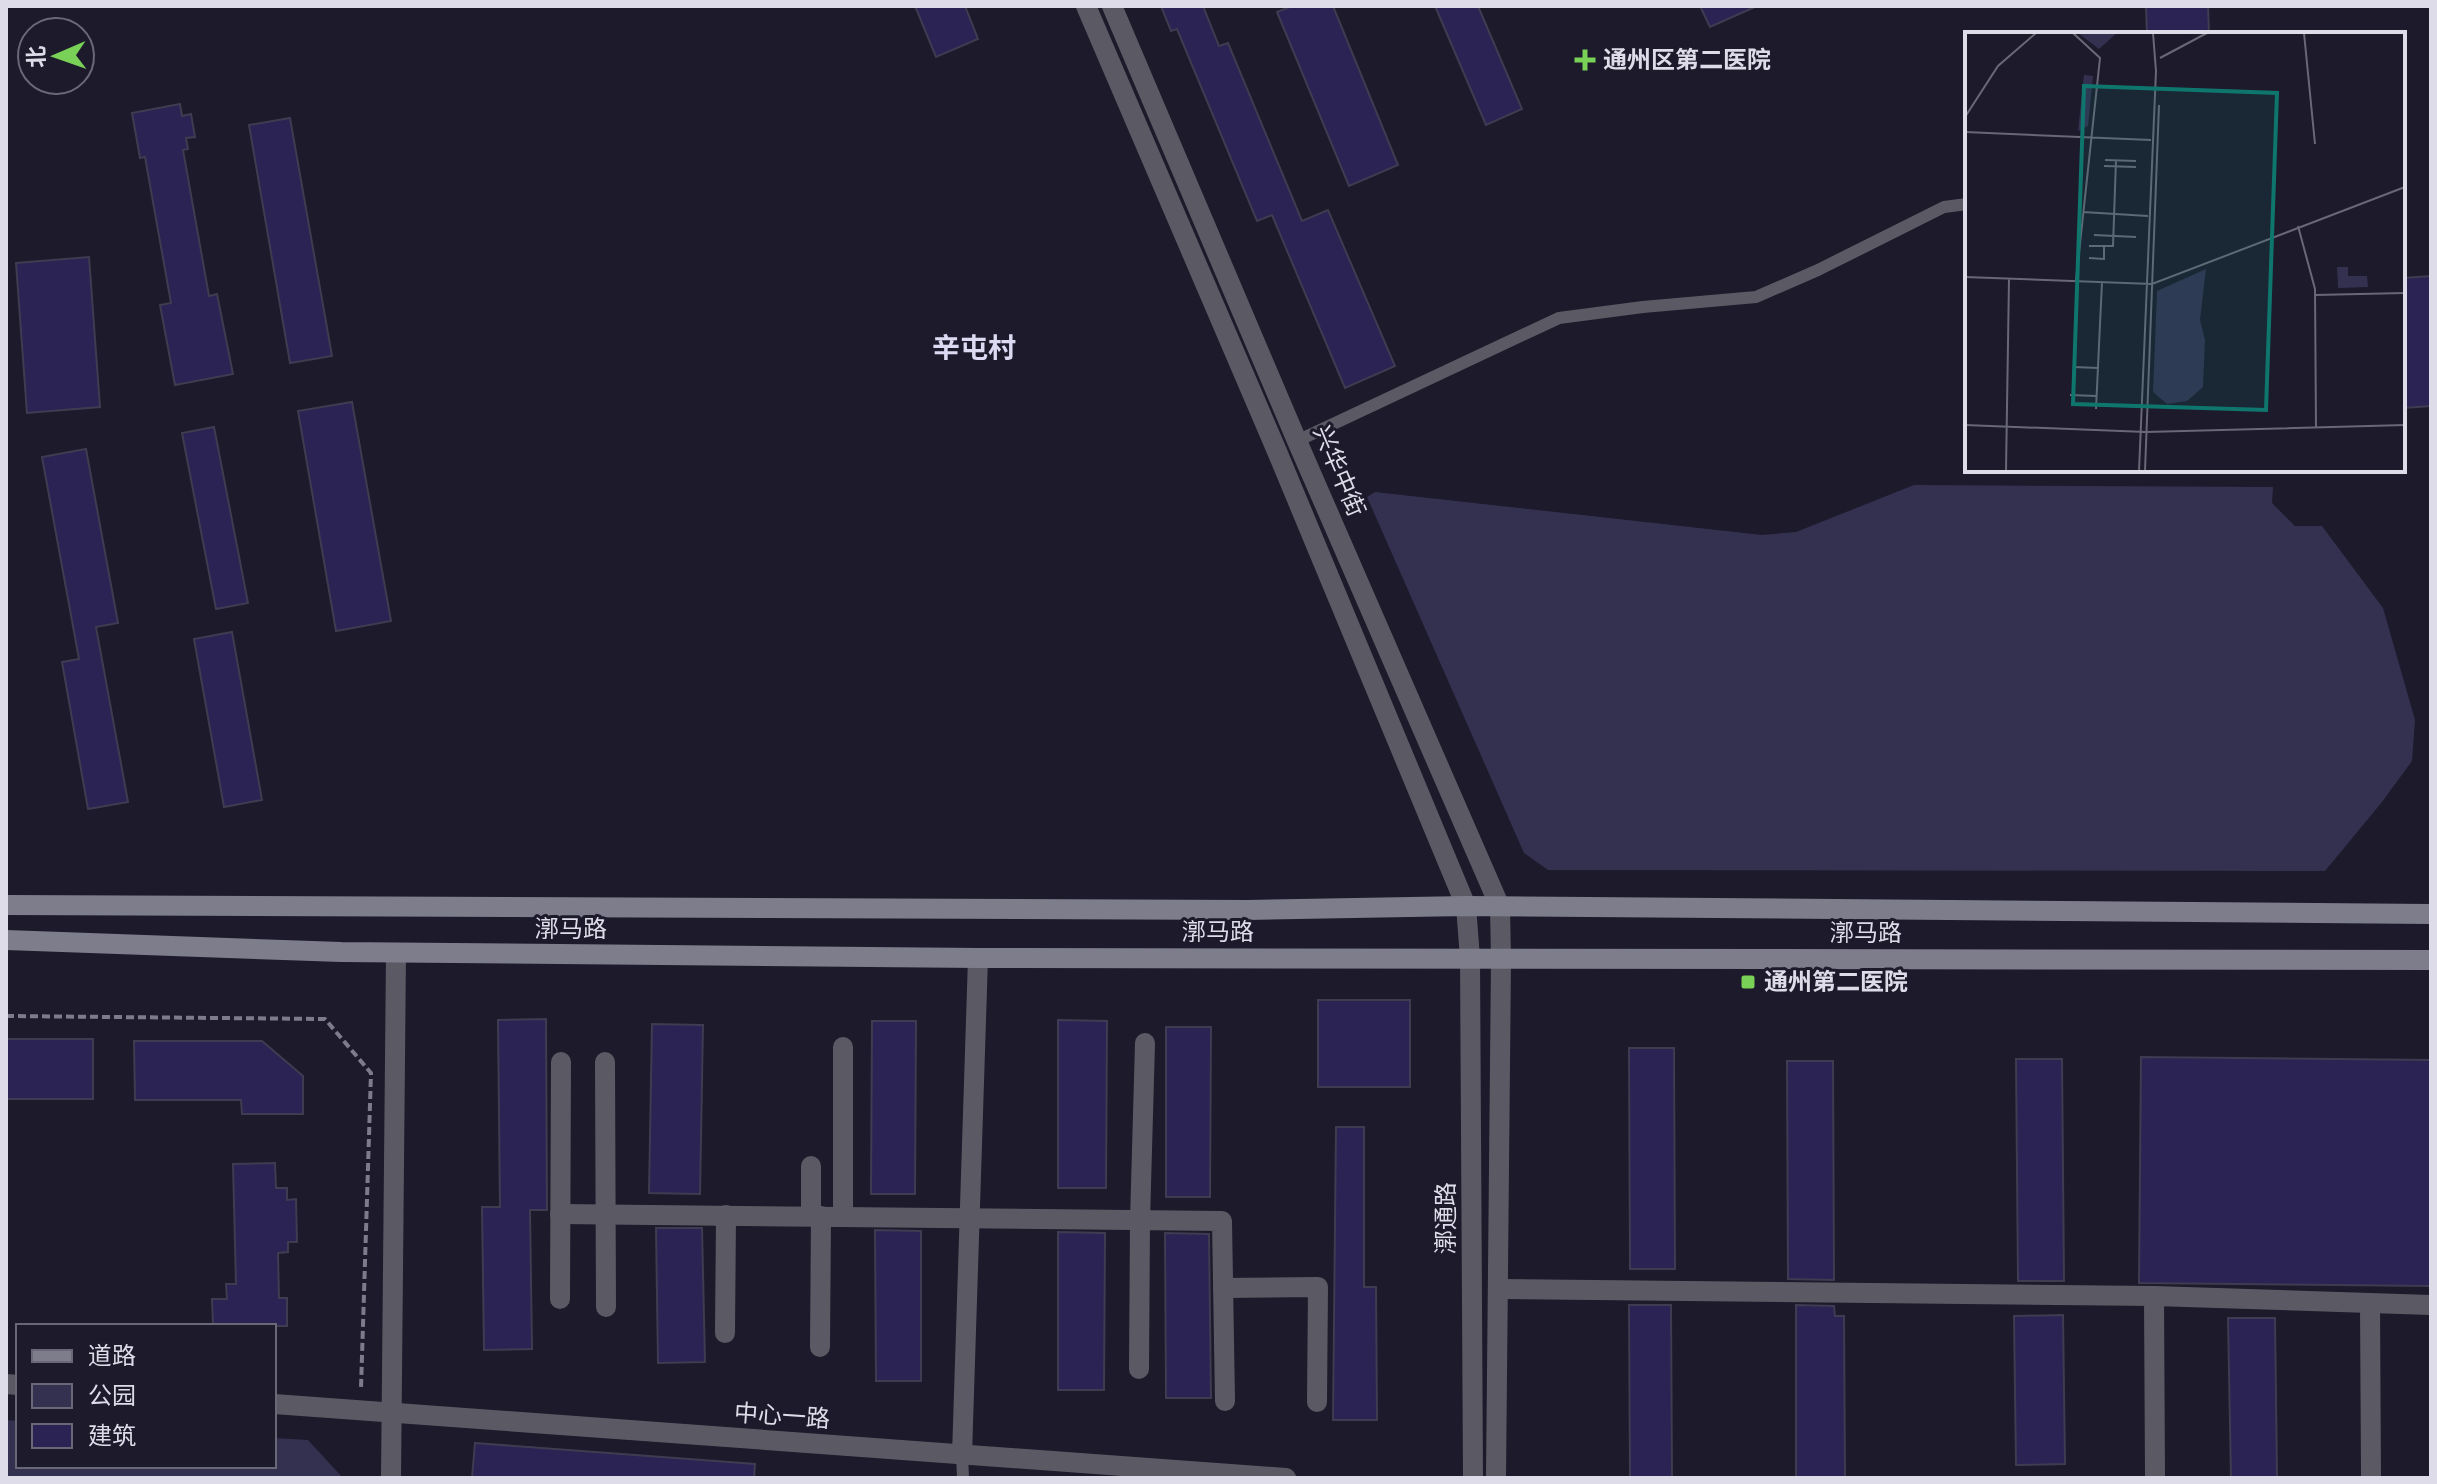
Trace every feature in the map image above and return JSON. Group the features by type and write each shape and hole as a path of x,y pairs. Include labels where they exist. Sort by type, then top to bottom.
{"main road":[{"name":"漷马路","path":"6,905 1247,910 1466,906 2431,914"},
{"name":"漷马路","path":"6,940 396,953 978,958 2431,960"}],"street":[{"name":"兴华中街","path":"1086,6 1276,449 1466,906 1470,958"},
{"name":"兴华中街","path":"1112,6 1500,907 1501,960"},
{"path":"391,1478 396,953"},
{"path":"962,1455 978,958"},
{"name":"漷通路","path":"1470,958 1473,1478"},
{"path":"1496,1478 1501,960"},
{"path":"1139,1369 1145,1043"},
{"path":"843,1047 843,1217"},
{"path":"560,1299 561,1062"},
{"path":"605,1062 606,1307"},
{"path":"811,1166 816,1216 820,1347"},
{"path":"560,1214 1222,1221 1225,1401"},
{"path":"725,1333 726,1215"},
{"path":"1223,1288 1318,1287 1317,1402"},
{"path":"1498,1289 2154,1296 2431,1305"},
{"path":"2154,1296 2155,1478"},
{"path":"2370,1304 2371,1478"},
{"name":"中心一路","path":"276,1404 1286,1478"}],"lane":[{"path":"1297,441 1559,318 1756,297 1818,270 1944,207 1965,204"},
{"path":"962,1455 963,1478"}],"path":[{"path":"6,1016 325,1019 371,1073 361,1388 347,1387"}],"green space":[{"path":"1914,485 2273,487 2272,503 2295,526 2322,526 2383,608 2415,720 2412,761 2325,871 1548,870 1524,853 1367,497 1375,492 1762,535 1796,532"},
{"path":"6,1420 16,1421 16,1468 276,1468 276,1438 308,1440 343,1478 6,1478"}],"building":[{"path":"915,6 965,6 978,39 936,57"},
{"path":"1161,6 1203,6 1219,46 1228,43 1302,221 1328,210 1395,366 1345,388 1272,215 1257,221 1177,29 1171,31"},
{"path":"1292,6 1333,6 1398,165 1349,186 1277,12"},
{"path":"1435,6 1478,6 1522,109 1486,125"},
{"path":"1700,6 1757,6 1710,27"},
{"path":"2146,6 2208,6 2209,32 2147,32"},
{"path":"180,104 182,116 191,114 195,137 186,138 188,149 183,150 209,296 217,294 233,374 175,385 160,305 171,303 145,157 140,158 132,113"},
{"path":"290,118 332,356 290,363 249,125"},
{"path":"89,257 100,407 27,413 16,263"},
{"path":"2431,276 2431,406 2405,408 2405,278"},
{"path":"352,402 391,621 336,631 298,411"},
{"path":"214,427 248,603 216,609 182,433"},
{"path":"86,449 118,623 96,627 128,802 88,809 62,662 79,659 42,457"},
{"path":"232,632 262,800 224,807 194,639"},
{"path":"1318,1000 1410,1000 1410,1087 1318,1087"},
{"path":"546,1019 547,1210 530,1210 532,1349 484,1350 482,1207 500,1207 498,1020"},
{"path":"1058,1020 1107,1021 1106,1188 1058,1188"},
{"path":"872,1021 916,1021 915,1194 871,1194"},
{"path":"652,1024 703,1025 700,1194 649,1193"},
{"path":"1166,1027 1211,1027 1210,1197 1166,1197"},
{"path":"6,1039 93,1039 93,1099 6,1099"},
{"path":"134,1041 262,1041 303,1076 303,1114 242,1114 241,1100 135,1100"},
{"path":"1629,1048 1674,1048 1675,1269 1630,1269"},
{"path":"2141,1057 2431,1060 2431,1286 2139,1283"},
{"path":"2016,1059 2062,1059 2064,1281 2018,1281"},
{"path":"1787,1061 1833,1061 1834,1280 1788,1279"},
{"path":"1336,1127 1364,1127 1364,1287 1376,1287 1377,1420 1333,1420"},
{"path":"275,1163 276,1188 287,1188 287,1200 296,1199 297,1242 288,1242 288,1252 278,1253 279,1298 287,1298 287,1326 213,1324 212,1299 227,1299 226,1284 236,1284 233,1164"},
{"path":"656,1228 702,1228 705,1362 658,1363"},
{"path":"875,1230 921,1231 921,1381 876,1381"},
{"path":"1058,1232 1105,1233 1104,1390 1058,1390"},
{"path":"1165,1233 1209,1234 1211,1398 1166,1398"},
{"path":"1629,1305 1671,1305 1672,1478 1630,1478"},
{"path":"1796,1305 1834,1306 1835,1316 1844,1316 1845,1478 1796,1478"},
{"path":"2063,1315 2065,1464 2016,1465 2014,1316"},
{"path":"2228,1318 2275,1318 2277,1478 2231,1478"},
{"path":"475,1443 755,1464 754,1478 472,1478"}],"place":[{"name":"通州区第二医院","path":"1585,60"},
{"name":"通州第二医院","path":"1748,982"}],"district":[{"name":"辛屯村","path":"974,348"}]}
